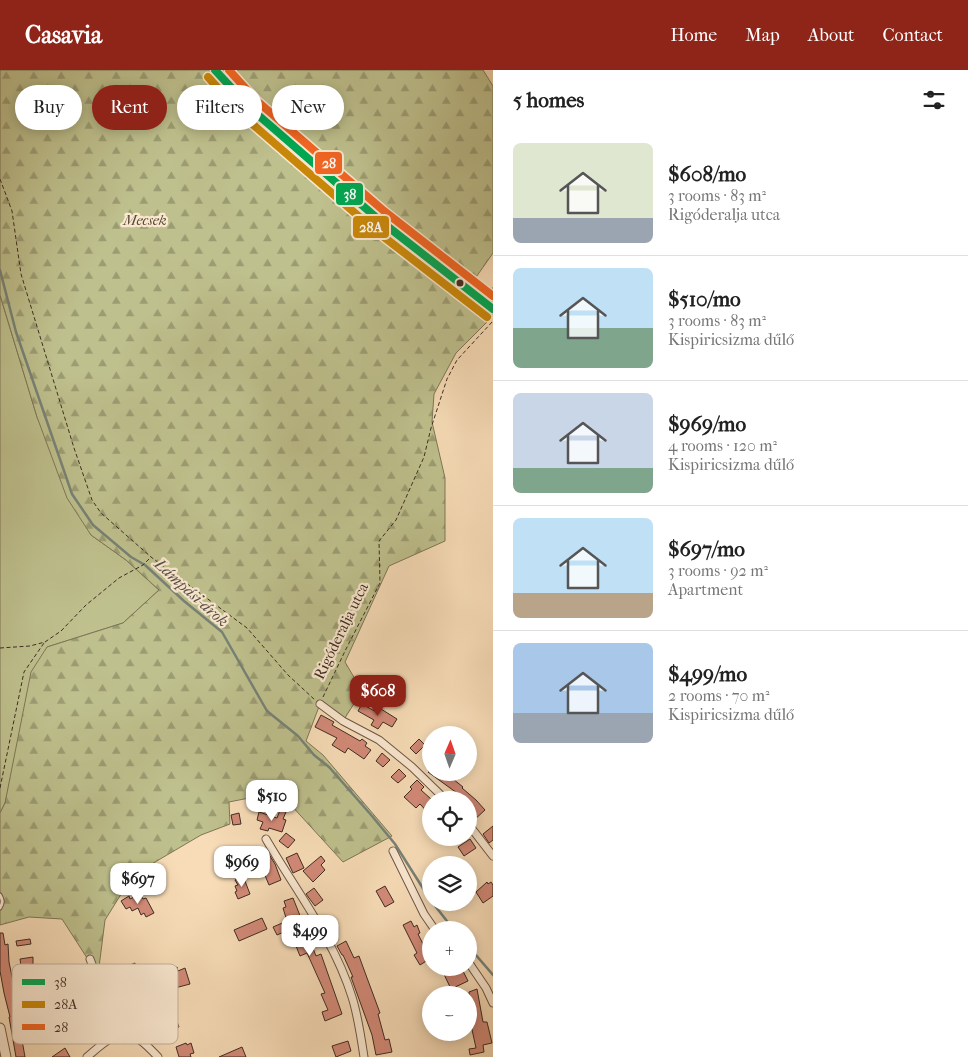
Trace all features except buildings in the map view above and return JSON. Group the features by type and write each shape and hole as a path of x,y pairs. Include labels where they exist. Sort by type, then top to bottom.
{"street":[{"path":"215,70 250,108 370,212 493,309"},
{"path":"320,704 343,721 379,740 412,767 437,791"},
{"path":"477,835 493,856"},
{"path":"266,839 318,922 338,964 356,1012 364,1057"},
{"path":"393,851 429,921"},
{"path":"90,959 92,964"},
{"path":"477,975 493,1003"},
{"path":"0,1028 6,1057"},
{"path":"87,1057 105,1044"},
{"path":"144,1044 158,1057"}],"lane":[{"path":"483,302 486,292 493,290"},
{"path":"0,895 2,904 0,908"}],"path":[{"path":"0,179 12,211 21,274 71,439 92,500 101,513 150,557 247,628 288,675 320,704"},
{"name":"Rigóderalja utca","path":"320,704 380,583 379,541 396,520 424,457 447,379 457,360 493,321"},
{"path":"0,648 30,646 45,642 61,631 80,610 120,578 144,564 150,557"},
{"path":"0,788 24,672 45,642"}],"green space":[{"name":"Mecsek","path":"0,70 483,70 493,86 493,253 460,300 488,321 456,353 434,394 432,422 445,478 445,541 389,566 345,662 362,691 343,721 320,704 306,741 323,755 392,836 343,862 279,792 229,802 230,824 201,835 133,875 105,920 99,964 91,964 62,919 29,917 0,925 0,813 5,803 31,672 47,647 123,623 159,590 126,560 91,535 67,498 37,417 0,295"},
{"path":"0,295 37,417 91,535 126,560 159,590 123,623 47,647 5,803 0,813"}],"waterway":[{"name":"Lámpási-árok","path":"0,270 16,332 72,494 93,525 131,557 145,565 184,601 222,632 267,711 298,736 314,755 329,767 395,844 422,887"},
{"name":"Lámpási-árok","path":"439,911 447,921"},
{"name":"Lámpási-árok","path":"477,956 493,975"}],"transit line":[{"name":"38","path":"215,70 250,108 378,219 493,309"},
{"name":"28","path":"229,70 257,101 384,211 493,296"},
{"name":"28A","path":"208,77 243,116 371,227 487,317"}]}
